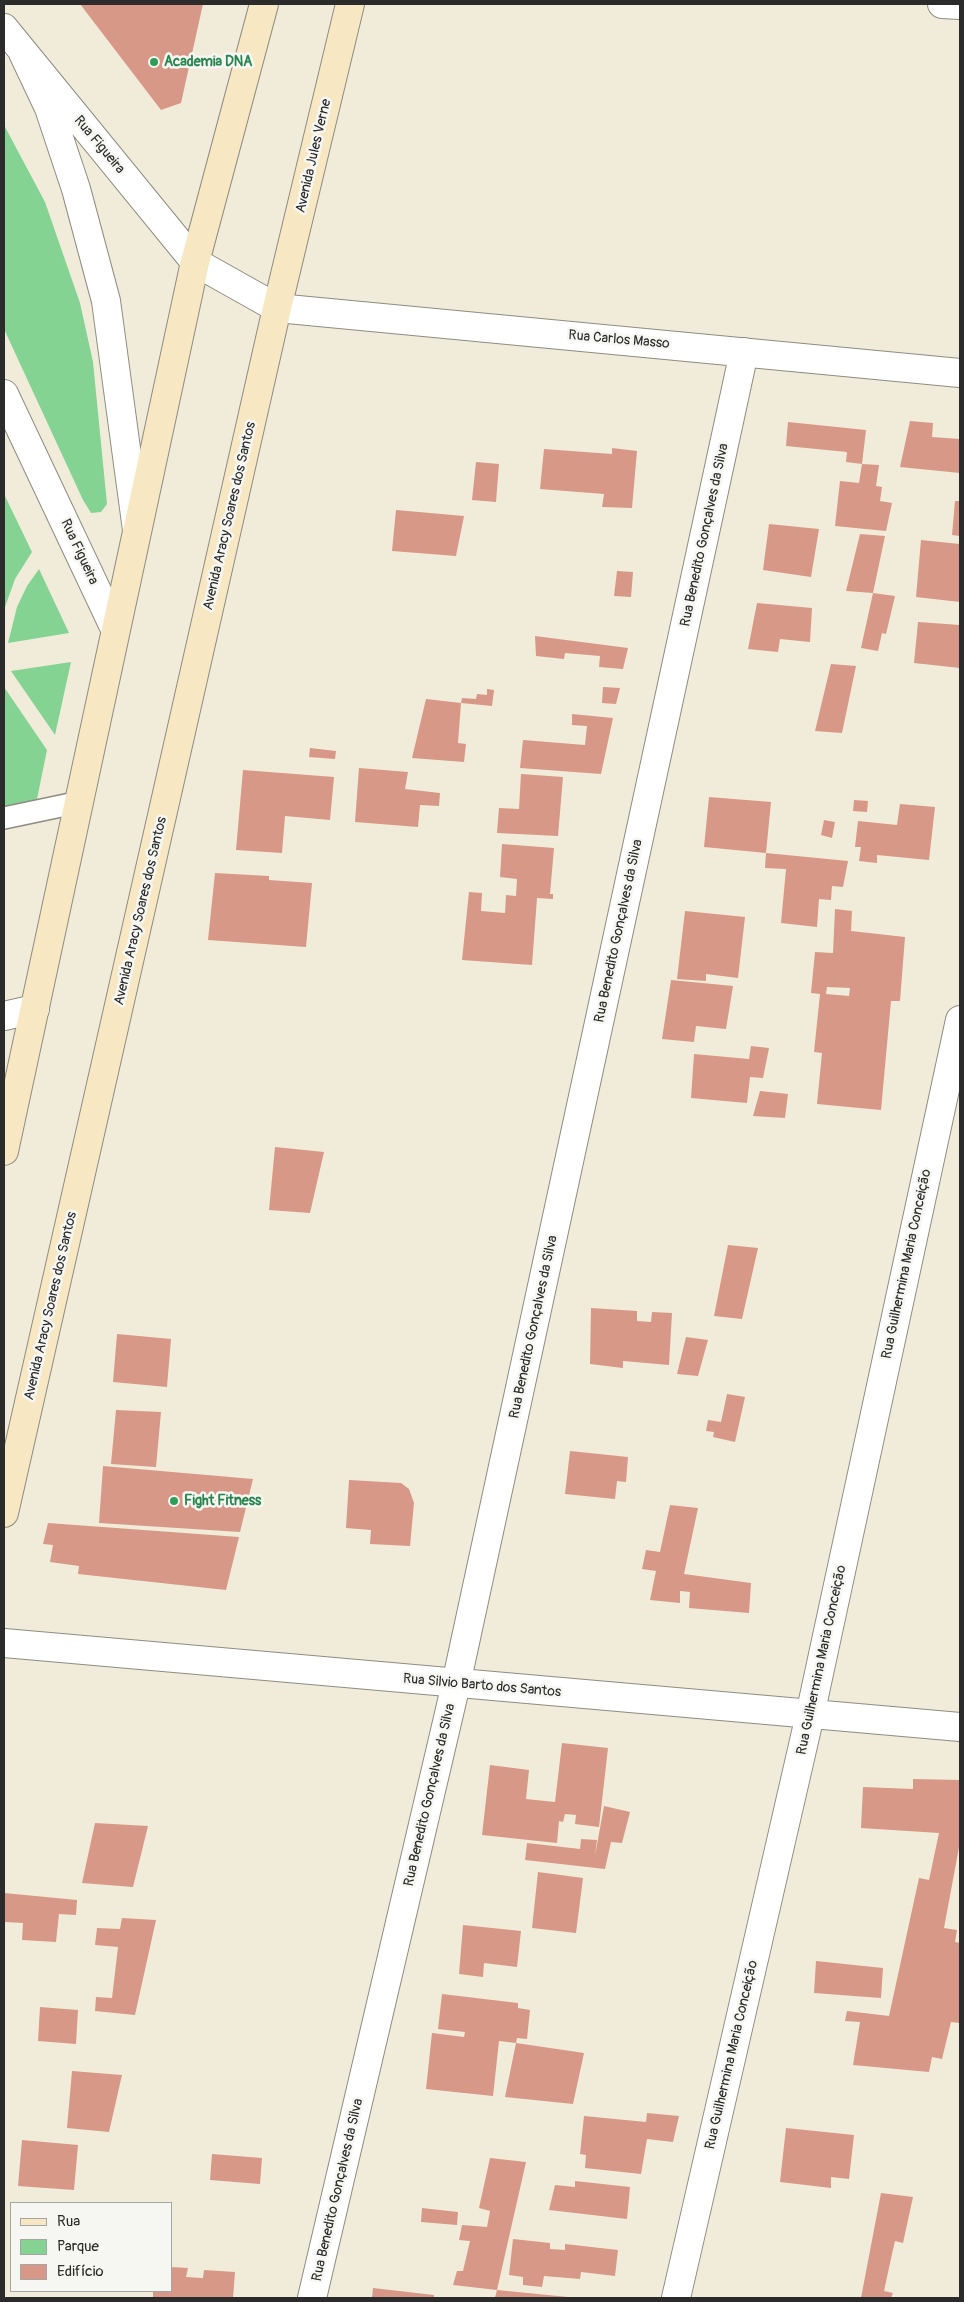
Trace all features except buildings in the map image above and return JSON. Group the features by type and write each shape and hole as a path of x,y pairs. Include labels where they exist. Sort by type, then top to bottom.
{"main road":[{"path":"4,1151 195,262 264,4"},
{"name":"Avenida Jules Verne","path":"278,308 350,4"},
{"name":"Avenida Aracy Soares dos Santos","path":"4,1513 278,308"}],"street":[{"path":"942,4 960,5"},
{"name":"Rua Figueira","path":"4,28 195,262"},
{"path":"23,53 49,108 76,189 106,301 137,536"},
{"path":"195,262 278,308"},
{"name":"Rua Carlos Masso","path":"278,308 960,373"},
{"name":"Rua Benedito Gonçalves da Silva","path":"312,2298 456,1684 744,352"},
{"name":"Rua Figueira","path":"4,394 115,629"},
{"path":"4,1016 35,1009"},
{"name":"Rua Guilhermina Maria Conceição","path":"676,2298 810,1715 960,1020"},
{"name":"Rua Silvio Barto dos Santos","path":"4,1643 960,1727"}],"lane":[{"path":"4,818 80,802"}],"green space":[{"path":"4,125 45,202 80,303 93,362 107,504 101,512 91,513 83,500 4,329"},
{"path":"4,494 32,552 15,579 4,610"},
{"path":"39,569 69,633 8,643 17,607 27,586"},
{"path":"71,662 55,735 11,671"},
{"path":"4,687 47,750 37,799 4,809"}],"place":[{"name":"Academia DNA","path":"154,62"},
{"name":"Fight Fitness","path":"174,1501"}]}
